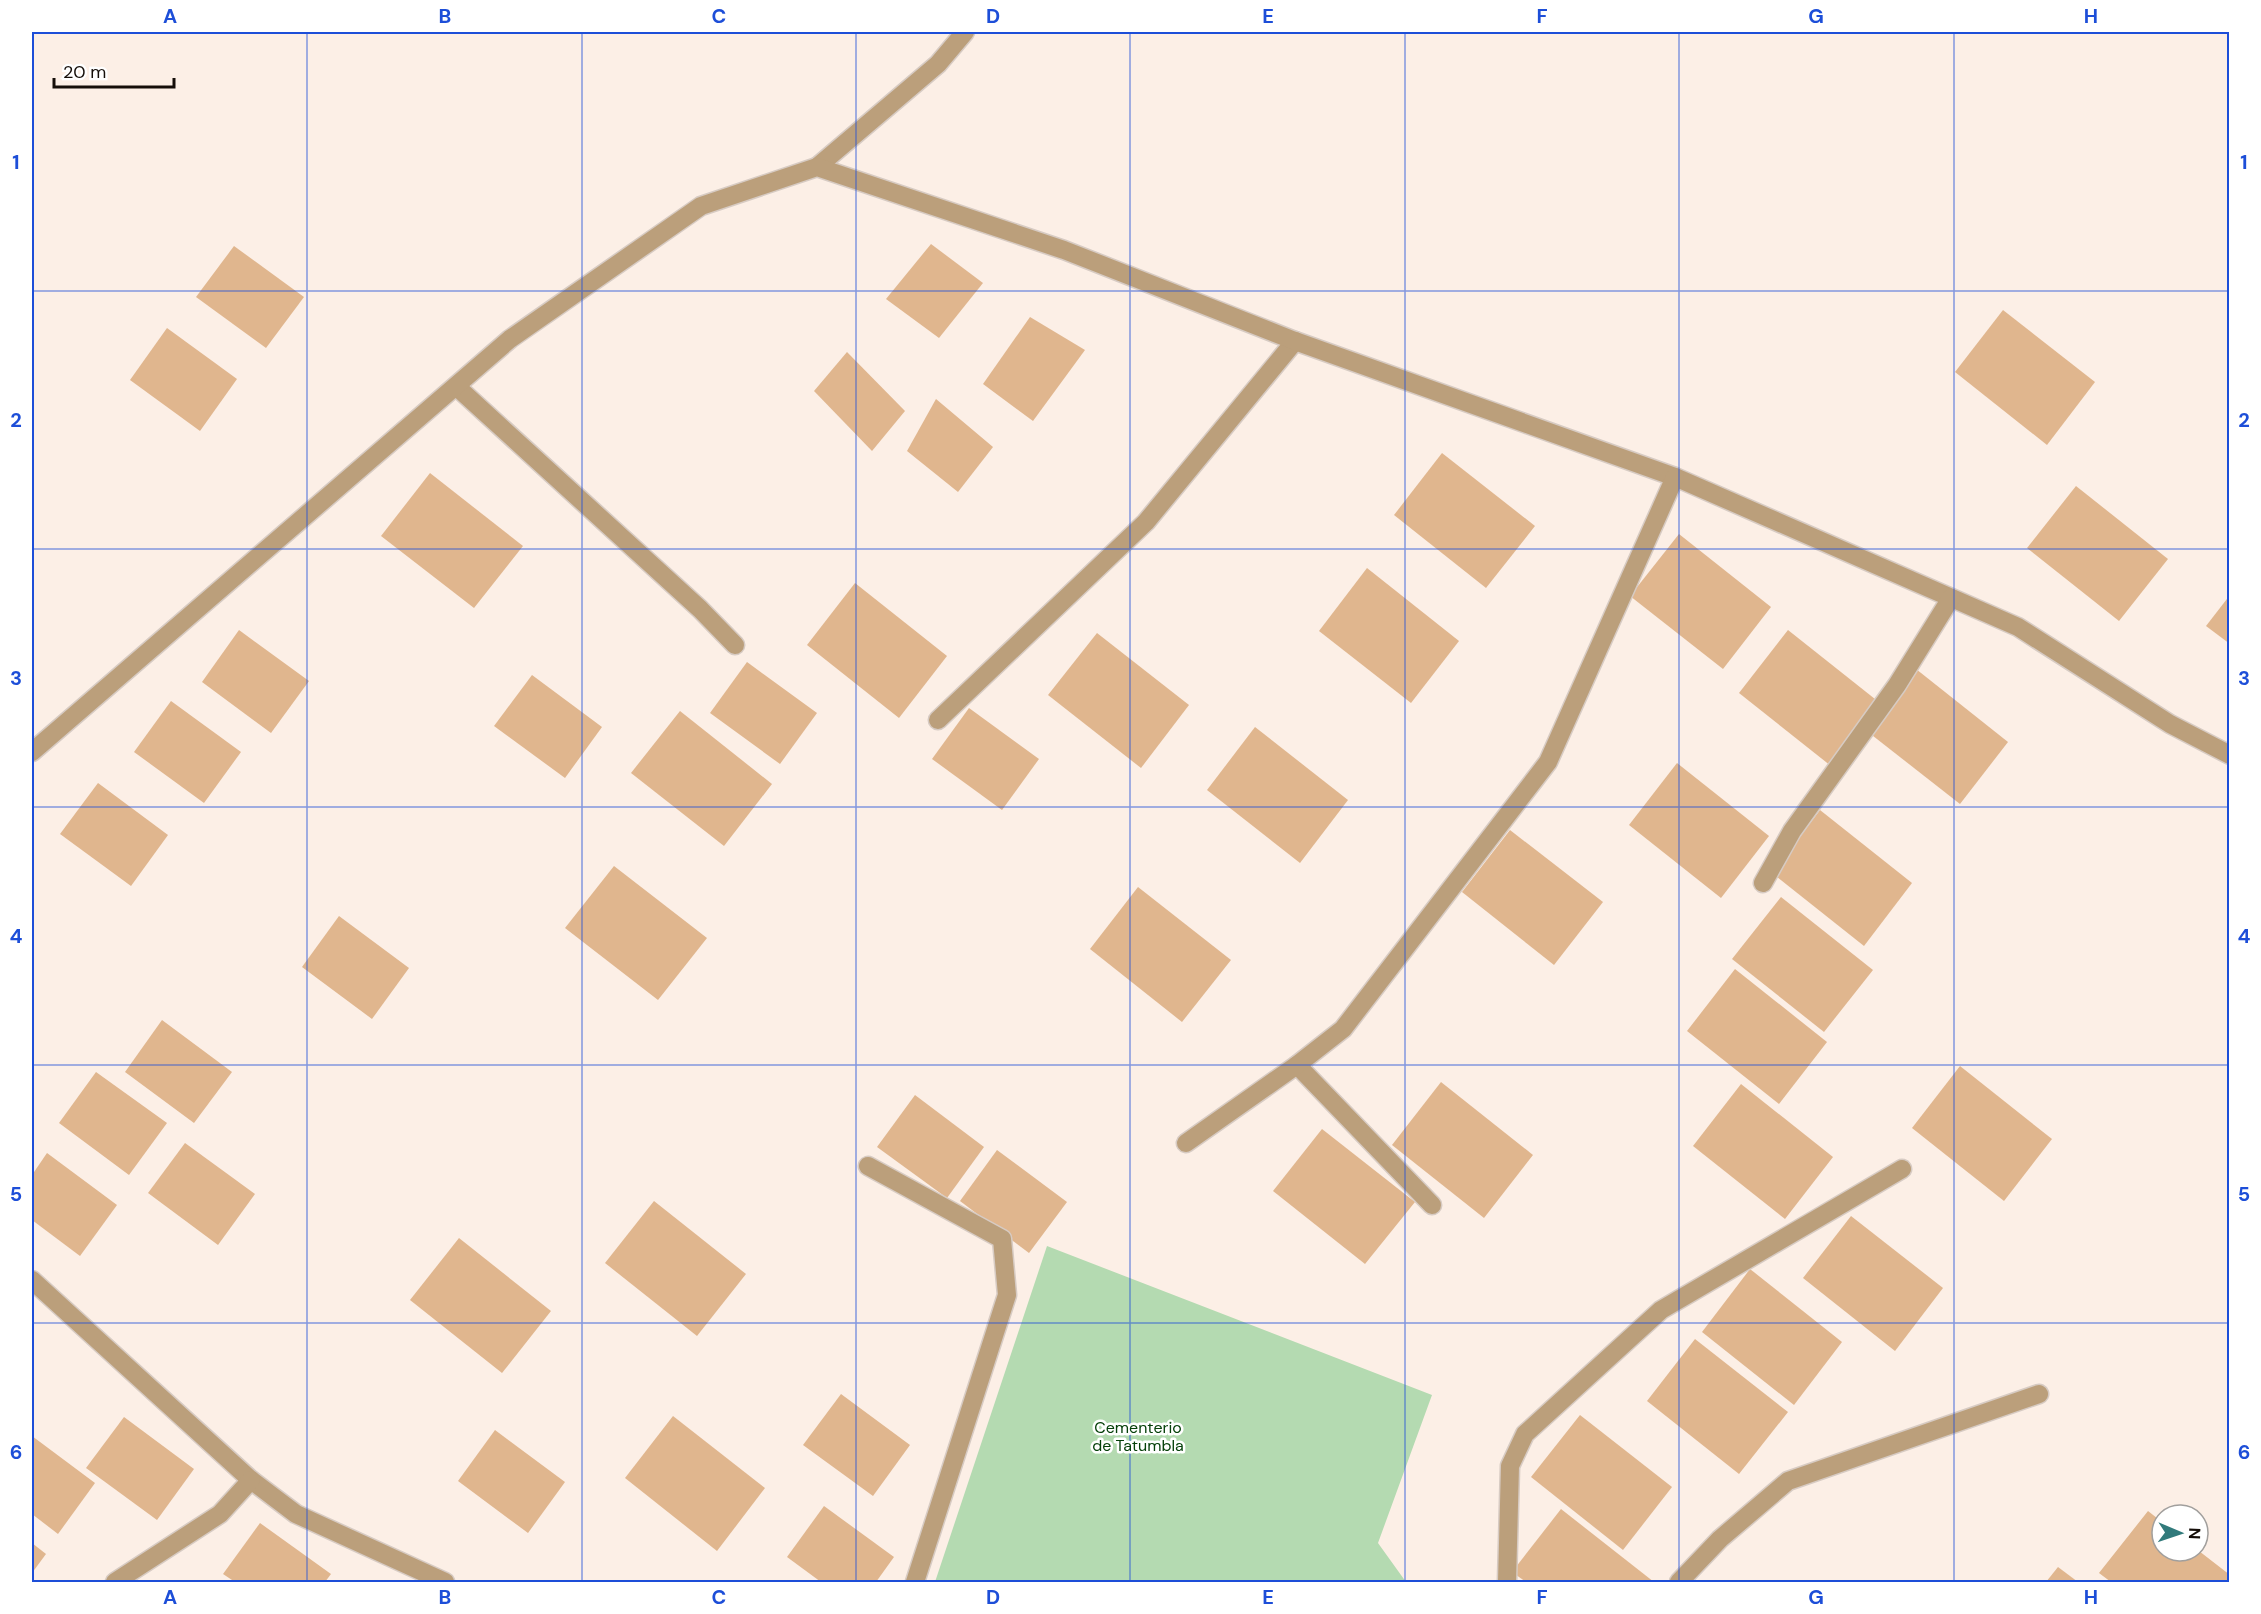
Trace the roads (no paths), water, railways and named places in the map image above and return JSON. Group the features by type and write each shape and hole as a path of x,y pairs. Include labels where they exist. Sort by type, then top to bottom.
{"street":[{"path":"32,752 510,339 701,206 817,167 938,64 965,32"},
{"path":"817,167 1064,250 1295,341 1675,477 2018,627 2170,724 2229,754"},
{"path":"938,720 1146,522 1295,341"},
{"path":"457,387 700,609 735,645"},
{"path":"1186,1143 1297,1065 1343,1029 1548,762 1675,477"},
{"path":"1763,883 1792,831 1897,685 1951,598"},
{"path":"1297,1065 1432,1205"},
{"path":"868,1166 1002,1239 1007,1295 915,1582"},
{"path":"1507,1582 1510,1466 1526,1434 1661,1310 1902,1169"},
{"path":"32,1280 251,1480 296,1514 445,1582"},
{"path":"1679,1582 1720,1539 1788,1481 2038,1394"},
{"path":"115,1582 220,1514 251,1480"}],"park label":[{"name":"Cementerio de Tatumbla","path":"1138,1436"}]}
